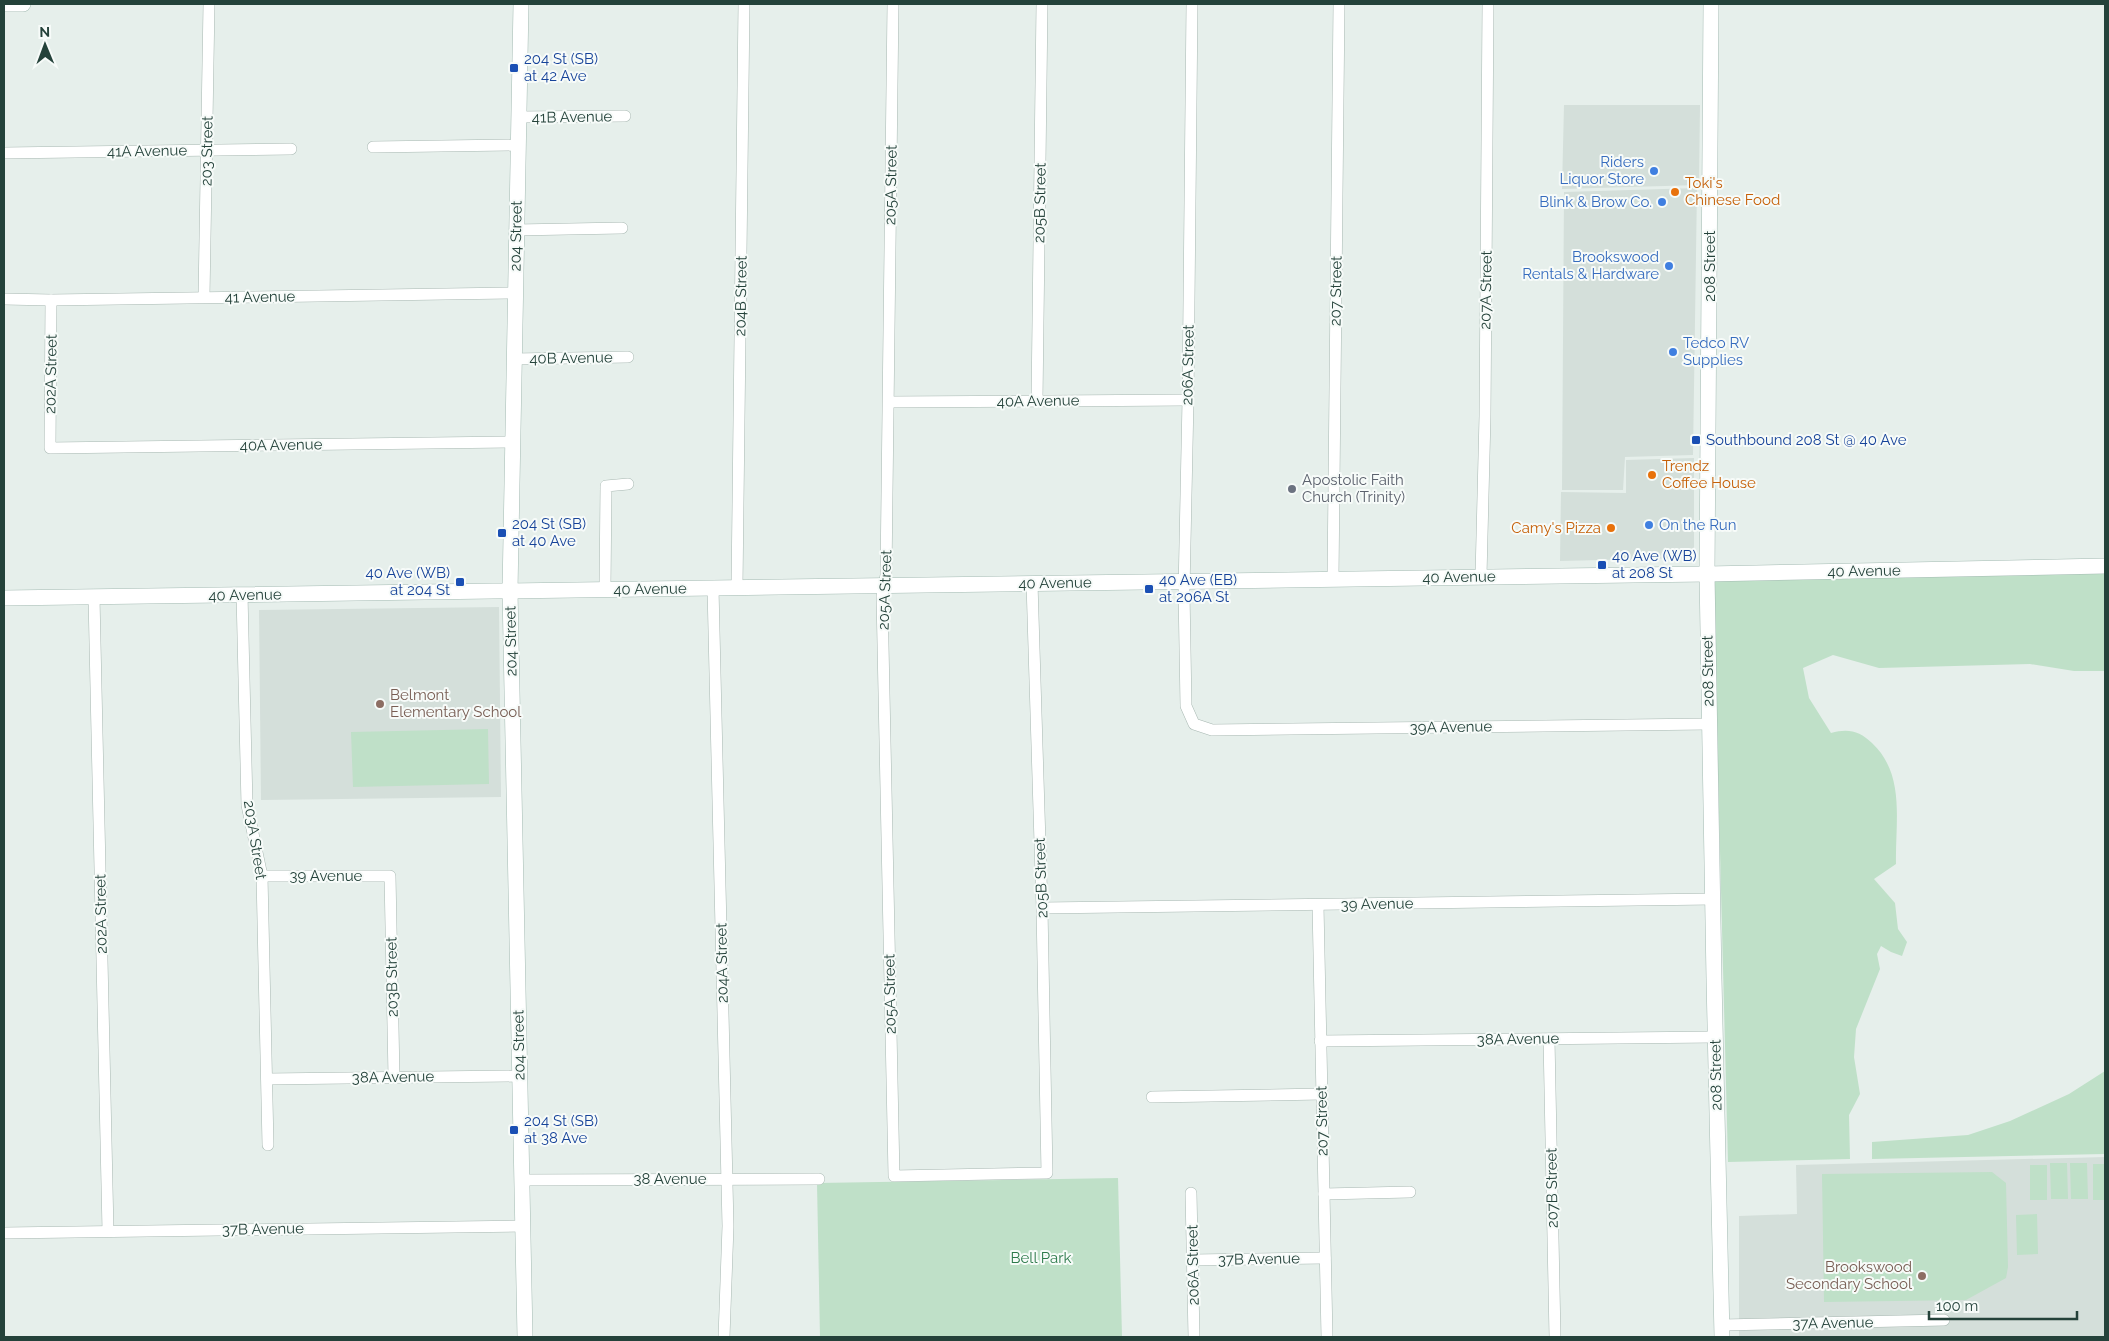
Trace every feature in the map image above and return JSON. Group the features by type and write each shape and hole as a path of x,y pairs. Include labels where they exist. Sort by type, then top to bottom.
{"main road":[{"path":"4,4 23,4"},
{"name":"204 Street","path":"521,4 510,591 525,1337"},
{"name":"208 Street","path":"1711,4 1707,574 1708,724 1722,1331"},
{"name":"40 Avenue","path":"4,598 1707,574 2105,566"}],"street":[{"name":"203 Street","path":"204,297 210,4"},
{"name":"204B Street","path":"737,587 744,4"},
{"name":"205A Street","path":"892,4 886,585 882,596 882,606 894,1176 1047,1173"},
{"name":"205B Street","path":"1038,401 1042,4"},
{"name":"206A Street","path":"1192,4 1185,581 1186,706 1194,724"},
{"name":"207 Street","path":"1333,578 1339,4"},
{"name":"207A Street","path":"1481,576 1485,396 1488,4"},
{"name":"41B Avenue","path":"519,118 625,116"},
{"path":"373,147 518,145"},
{"name":"41A Avenue","path":"4,153 291,149"},
{"path":"516,230 622,228"},
{"name":"41 Avenue","path":"4,300 515,294"},
{"name":"202A Street","path":"50,448 51,300"},
{"name":"40B Avenue","path":"514,359 628,358"},
{"name":"40A Avenue","path":"888,402 1188,400"},
{"name":"40A Avenue","path":"50,448 512,442"},
{"path":"605,589 606,486 628,484"},
{"name":"205B Street","path":"1032,583 1042,908 1047,1173"},
{"name":"204A Street","path":"714,588 728,1226 724,1337"},
{"name":"203A Street","path":"242,594 248,805 262,876 268,1145"},
{"name":"202A Street","path":"94,597 108,1231"},
{"name":"39A Avenue","path":"1194,724 1212,730 1708,724"},
{"name":"39 Avenue","path":"262,876 390,876"},
{"name":"203B Street","path":"390,876 394,1077"},
{"name":"39 Avenue","path":"1042,908 1713,899"},
{"name":"207 Street","path":"1318,905 1327,1337"},
{"name":"38A Avenue","path":"1320,1041 1715,1037"},
{"name":"207B Street","path":"1548,1039 1555,1337"},
{"name":"38A Avenue","path":"267,1079 520,1076"},
{"path":"1152,1097 1322,1094"},
{"name":"38 Avenue","path":"522,1180 819,1179"},
{"path":"1324,1194 1410,1192"},
{"name":"206A Street","path":"1191,1193 1194,1337"},
{"name":"37B Avenue","path":"4,1233 523,1226"},
{"name":"37B Avenue","path":"1193,1260 1325,1258"},
{"name":"37A Avenue","path":"1722,1331 1944,1320"}],"shaded area":[{"path":"1564,105 1700,105 1699,185 1562,189"},
{"path":"1697,188 1693,455 1625,457 1623,490 1562,490 1564,192"},
{"path":"1694,458 1694,551 1683,558 1560,561 1561,492 1626,493 1626,460"},
{"name":"Belmont Elementary School","path":"499,607 501,797 261,800 259,610"},
{"name":"Brookswood Secondary School","path":"2105,1157 2105,1337 1739,1337 1739,1216 1797,1214 1796,1165"}],"green space":[{"path":"2105,573 2105,671 2074,671 2030,664 1879,668 1833,655 1803,668 1809,698 1831,733 1848,731 1863,736 1883,756 1890,770 1896,800 1896,864 1874,879 1895,903 1898,929 1907,942 1902,956 1881,946 1877,954 1880,969 1856,1029 1854,1057 1860,1094 1849,1115 1850,1159 1728,1162 1713,579"},
{"path":"488,729 489,784 353,787 351,732"},
{"path":"2105,1071 2105,1154 1872,1159 1872,1142 1968,1135 2010,1121 2069,1094"},
{"path":"2050,1163 2067,1163 2068,1199 2051,1199"},
{"path":"2070,1163 2087,1163 2088,1199 2071,1199"},
{"path":"2093,1164 2105,1164 2105,1200 2093,1200"},
{"path":"2030,1165 2047,1165 2047,1200 2030,1200"},
{"path":"1992,1172 2006,1183 2008,1267 2006,1278 1966,1300 1824,1302 1822,1174"},
{"name":"Bell Park","path":"1118,1178 1122,1337 820,1337 817,1183"},
{"path":"2037,1214 2038,1254 2017,1255 2016,1215"}],"place":[{"name":"204 St (SB) at 42 Ave","path":"514,68"},
{"name":"Riders Liquor Store","path":"1654,171"},
{"name":"Toki's Chinese Food","path":"1675,192"},
{"name":"Blink & Brow Co.","path":"1662,202"},
{"name":"Brookswood Rentals & Hardware","path":"1669,266"},
{"name":"Tedco RV Supplies","path":"1673,352"},
{"name":"Southbound 208 St @ 40 Ave","path":"1696,440"},
{"name":"Trendz Coffee House","path":"1652,475"},
{"name":"Apostolic Faith Church (Trinity)","path":"1292,489"},
{"name":"On the Run","path":"1649,525"},
{"name":"Camy's Pizza","path":"1611,528"},
{"name":"204 St (SB) at 40 Ave","path":"502,533"},
{"name":"40 Ave (WB) at 208 St","path":"1602,565"},
{"name":"40 Ave (WB) at 204 St","path":"460,582"},
{"name":"40 Ave (EB) at 206A St","path":"1149,589"},
{"name":"Belmont Elementary School","path":"380,704"},
{"name":"204 St (SB) at 38 Ave","path":"514,1130"},
{"name":"Brookswood Secondary School","path":"1922,1276"}]}
